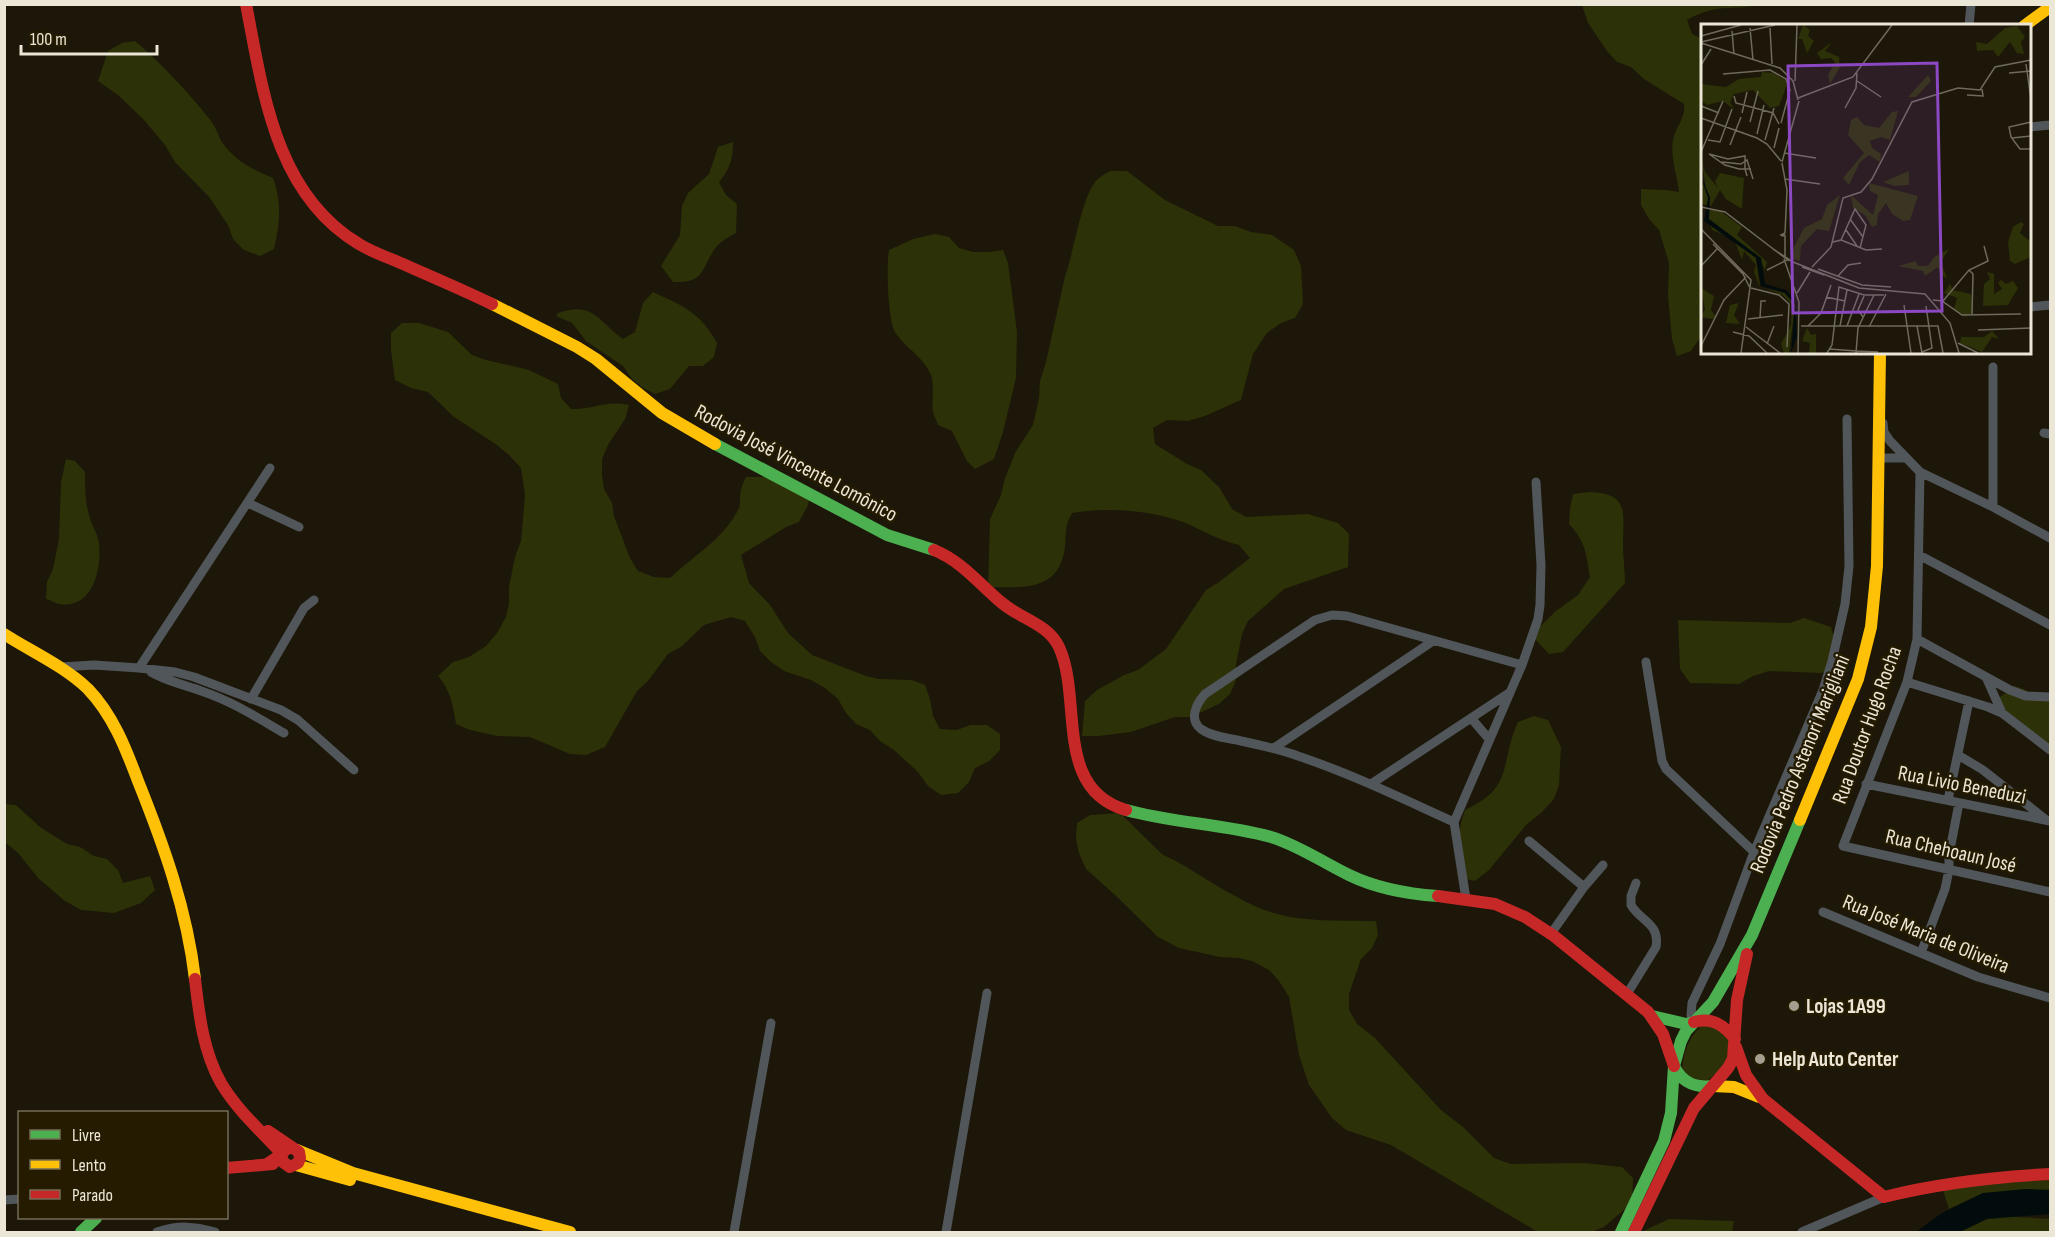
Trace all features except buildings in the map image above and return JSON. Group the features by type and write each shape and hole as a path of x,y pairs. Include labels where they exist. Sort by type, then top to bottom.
{"main road":[{"name":"Rodovia José Vincente Lomônico","path":"246,4 269,116 302,189 321,215 360,244 483,300 577,347 596,359 662,413 726,450 887,535 954,559 1004,605 1052,636 1059,648 1065,667 1079,766 1091,787 1108,802 1133,813 1271,837 1290,844 1362,881 1391,891 1466,899 1495,904 1512,910 1550,935 1652,1016 1669,1045 1674,1066"},
{"path":"2027,24 2050,7"},
{"name":"Rodovia Pedro Astenori Marigliani","path":"1674,1066 1686,1031 1713,1002 1752,935 1848,706 1867,650 1877,566 1880,354"},
{"path":"4,634 76,678 98,700 125,748 152,814 180,903 190,948 205,1043 211,1061 233,1101 290,1156 548,1233"},
{"name":"Rodovia Pedro Astenori Marigliani","path":"1634,1233 1694,1108 1733,1059 1737,1000 1752,935"},
{"name":"Rodovia José Vincente Lomônico","path":"1652,1016 1686,1024 1694,1022"},
{"path":"1694,1022 1702,1019 1722,1024 1735,1040 1739,1060 1747,1080 1762,1099 1884,1197 1922,1187 1962,1181 2050,1174"},
{"path":"1674,1066 1678,1076 1685,1082 1701,1088 1734,1087 1762,1099"},
{"path":"1621,1233 1664,1141 1671,1113 1674,1066"},
{"path":"228,1168 267,1164 290,1156 527,1219 570,1233"},
{"path":"81,1233 95,1219"}],"street":[{"path":"1969,24 1971,4"},
{"path":"2031,127 2050,125"},
{"path":"2031,307 2050,305"},
{"path":"1993,367 1993,507"},
{"path":"1880,412 1884,432 1920,472 1993,507 2050,538"},
{"path":"1694,1022 1691,1015 1692,1003 1720,944 1754,852 1823,690 1839,633 1849,566 1847,419"},
{"path":"1880,458 1905,458"},
{"path":"143,669 270,468"},
{"name":"Rua Doutor Hugo Rocha","path":"1843,846 1907,682 1917,639 1920,472"},
{"path":"1466,899 1454,822 1534,634 1540,605 1541,564 1536,482"},
{"path":"248,503 299,527"},
{"path":"1919,555 2050,625"},
{"path":"251,699 304,608 315,600"},
{"path":"1454,822 1371,784 1274,748 1210,734 1200,729 1194,716 1196,704 1205,694 1322,617 1347,616 1522,665"},
{"path":"1917,639 2010,690 2026,696 2050,697"},
{"path":"1274,748 1433,641"},
{"path":"1646,662 1662,761 1666,769 1754,852"},
{"path":"60,667 94,665 175,672 194,677 280,710 298,720 354,770"},
{"path":"143,669 161,678 206,692 284,733"},
{"path":"1986,677 2002,713"},
{"path":"1907,682 2002,713 2050,750"},
{"path":"1371,784 1509,693"},
{"path":"1948,801 1969,701"},
{"path":"1471,718 1489,739"},
{"path":"1958,755 1983,770 2049,821"},
{"name":"Rua Livio Beneduzi","path":"1866,784 2049,821"},
{"path":"1921,953 1949,870 1949,855 1959,803"},
{"path":"1529,841 1584,887"},
{"name":"Rua Chehoaun José","path":"1843,846 2050,892"},
{"path":"1550,935 1584,887 1603,865"},
{"path":"1627,994 1656,947 1657,940 1653,927 1631,905 1631,896 1636,883"},
{"name":"Rua José Maria de Oliveira","path":"1823,912 1978,977 2050,998"},
{"path":"946,1233 987,993"},
{"path":"734,1233 771,1023"},
{"path":"1802,1233 1884,1197"},
{"path":"157,1233 177,1227 188,1227 215,1233"}],"green space":[{"path":"1582,5 1757,5 1712,10 1687,20 1692,34 1701,38 1701,336 1691,351 1677,356 1672,339 1668,296 1669,263 1659,230 1641,205 1641,189 1679,192 1672,146 1684,104 1644,79 1631,67 1617,62 1588,23"},
{"path":"135,41 194,100 234,156 246,165 273,178 278,196 279,213 274,249 260,256 244,250 233,239 228,225 210,198 175,162 165,145 144,120 118,95 98,81 108,51 122,43"},
{"path":"733,142 730,164 719,182 726,195 737,204 736,233 716,247 700,275 691,281 673,282 661,266 680,235 682,206 688,193 709,174 718,147"},
{"path":"1111,171 1127,171 1165,200 1218,226 1235,226 1251,232 1272,235 1294,250 1301,266 1303,304 1295,318 1281,323 1267,333 1253,354 1241,400 1188,421 1167,420 1153,428 1155,444 1201,470 1219,487 1232,509 1246,517 1308,514 1338,523 1349,534 1348,567 1284,589 1248,621 1242,634 1236,664 1236,680 1230,694 1219,704 1191,717 1175,717 1131,732 1082,736 1085,701 1097,690 1138,670 1166,649 1206,590 1250,558 1239,545 1170,518 1128,511 1085,511 1072,513 1067,526 1063,556 1057,570 1050,578 1031,586 988,587 990,519 1016,451 1033,425 1040,381 1083,209 1093,185 1100,177"},
{"path":"935,234 949,237 959,248 973,252 1003,250 1008,263 1017,332 1016,378 994,459 975,469 967,461 952,431 938,425 933,412 931,375 924,363 895,332 889,305 889,250 913,239"},
{"path":"653,292 690,311 711,332 717,343 714,357 703,366 689,366 670,389 655,394 632,379 623,366 586,341 572,323 556,316 558,313 570,310 587,311 594,314 623,339 635,332 643,303"},
{"path":"402,323 419,323 448,332 472,355 529,370 558,384 561,398 571,409 606,404 629,405 625,419 602,459 602,475 604,489 612,503 614,516 630,558 638,571 654,577 670,578 708,546 733,519 739,508 740,492 746,477 781,477 811,492 808,505 799,522 786,527 741,555 749,583 770,605 788,633 812,655 866,676 879,679 912,680 925,685 933,716 940,729 957,730 970,725 987,725 1000,734 1000,750 989,761 975,768 969,782 958,793 941,795 928,786 918,772 894,750 880,741 870,730 856,724 838,699 825,688 811,680 784,671 771,662 760,651 745,621 731,617 704,625 682,646 668,654 648,681 637,691 605,747 586,755 570,754 530,737 497,736 470,730 456,724 449,693 438,676 453,662 469,657 486,646 506,617 509,587 521,541 525,495 521,468 510,456 454,417 428,392 411,388 395,380 391,333"},
{"path":"66,459 75,461 85,472 87,507 98,537 99,565 87,595 80,601 59,604 46,599 47,582 53,569 59,539 61,482"},
{"path":"1589,492 1612,496 1621,507 1625,583 1563,652 1549,654 1531,635 1556,611 1578,595 1590,577 1582,543 1569,524 1573,494"},
{"path":"1804,618 1831,627 1838,654 1835,668 1821,673 1769,671 1739,684 1690,683 1680,669 1678,620 1790,623"},
{"path":"2014,686 2050,700 2050,749 1995,701"},
{"path":"1534,716 1548,720 1561,747 1559,785 1554,799 1526,825 1489,870 1475,881 1462,878 1459,844 1465,810 1481,801 1499,783 1518,722"},
{"path":"5,804 16,805 40,827 67,844 107,859 118,870 123,883 150,876 155,890 141,903 114,913 81,910 65,901 39,879 18,853 5,842"},
{"path":"1120,813 1163,855 1257,907 1300,918 1376,921 1378,935 1372,948 1361,959 1349,994 1349,1010 1357,1024 1375,1038 1441,1110 1463,1127 1494,1158 1511,1164 1584,1163 1622,1167 1633,1178 1632,1203 1604,1227 1591,1232 1538,1232 1391,1145 1346,1130 1332,1118 1309,1085 1299,1055 1289,997 1269,970 1252,961 1179,948 1158,937 1086,869 1076,839 1077,823 1090,815"},
{"path":"1705,1025 1718,1029 1729,1040 1727,1063 1706,1082 1689,1078 1682,1071 1685,1052 1690,1041 1696,1031"},
{"path":"2050,1180 2050,1191 1983,1193 1949,1209 1942,1187 1960,1182"},
{"path":"1983,1215 2050,1219 2050,1232 1947,1232"},
{"path":"1669,1219 1734,1221 1732,1232 1641,1232"}],"shaded area":[{"path":"2025,1189 2050,1190 2050,1214 1987,1219 1960,1232 1916,1232 1942,1213 1983,1193"}],"traffic: fast":[{"path":"715,444 887,535 934,550"},
{"path":"1126,810 1271,837 1371,884 1404,892 1438,896"},
{"path":"1621,1232 1664,1141 1671,1113 1674,1066 1681,1041 1686,1031 1713,1002 1752,935 1800,820"},
{"path":"1652,1016 1686,1024 1694,1022"},
{"path":"1674,1066 1681,1077 1690,1083 1713,1086"},
{"path":"81,1232 95,1219"}],"traffic: slow":[{"path":"2027,24 2050,7"},
{"path":"492,304 577,347 596,359 662,413 715,444"},
{"path":"1800,820 1858,679 1871,627 1877,566 1880,354"},
{"path":"4,634 79,681 97,699 112,721 129,757 165,854 180,903 195,979"},
{"path":"1713,1086 1734,1087 1759,1097"},
{"path":"297,1150 353,1173 570,1232"},
{"path":"296,1165 350,1180"}],"traffic: jam":[{"path":"246,4 259,71 277,138 308,198 331,223 363,247 492,304"},
{"path":"934,550 954,561 1009,609 1041,627 1054,639 1066,668 1074,740 1079,763 1088,783 1103,799 1126,810"},
{"path":"1438,896 1495,904 1525,917 1554,936 1648,1012 1663,1034 1674,1066"},
{"path":"1634,1232 1694,1108 1733,1059 1737,1000 1747,954"},
{"path":"195,979 203,1032 215,1071 234,1102 282,1154 267,1164"},
{"path":"1694,1022 1717,1023 1735,1039"},
{"path":"1736,1047 1746,1075 1763,1099 1884,1197 1967,1181 2050,1174"},
{"path":"268,1131 299,1152 298,1163 290,1167 283,1162 281,1156 285,1150 292,1147"},
{"path":"228,1168 273,1164"}],"place":[{"name":"Lojas 1A99","path":"1794,1006"},
{"name":"Help Auto Center","path":"1760,1059"}]}
